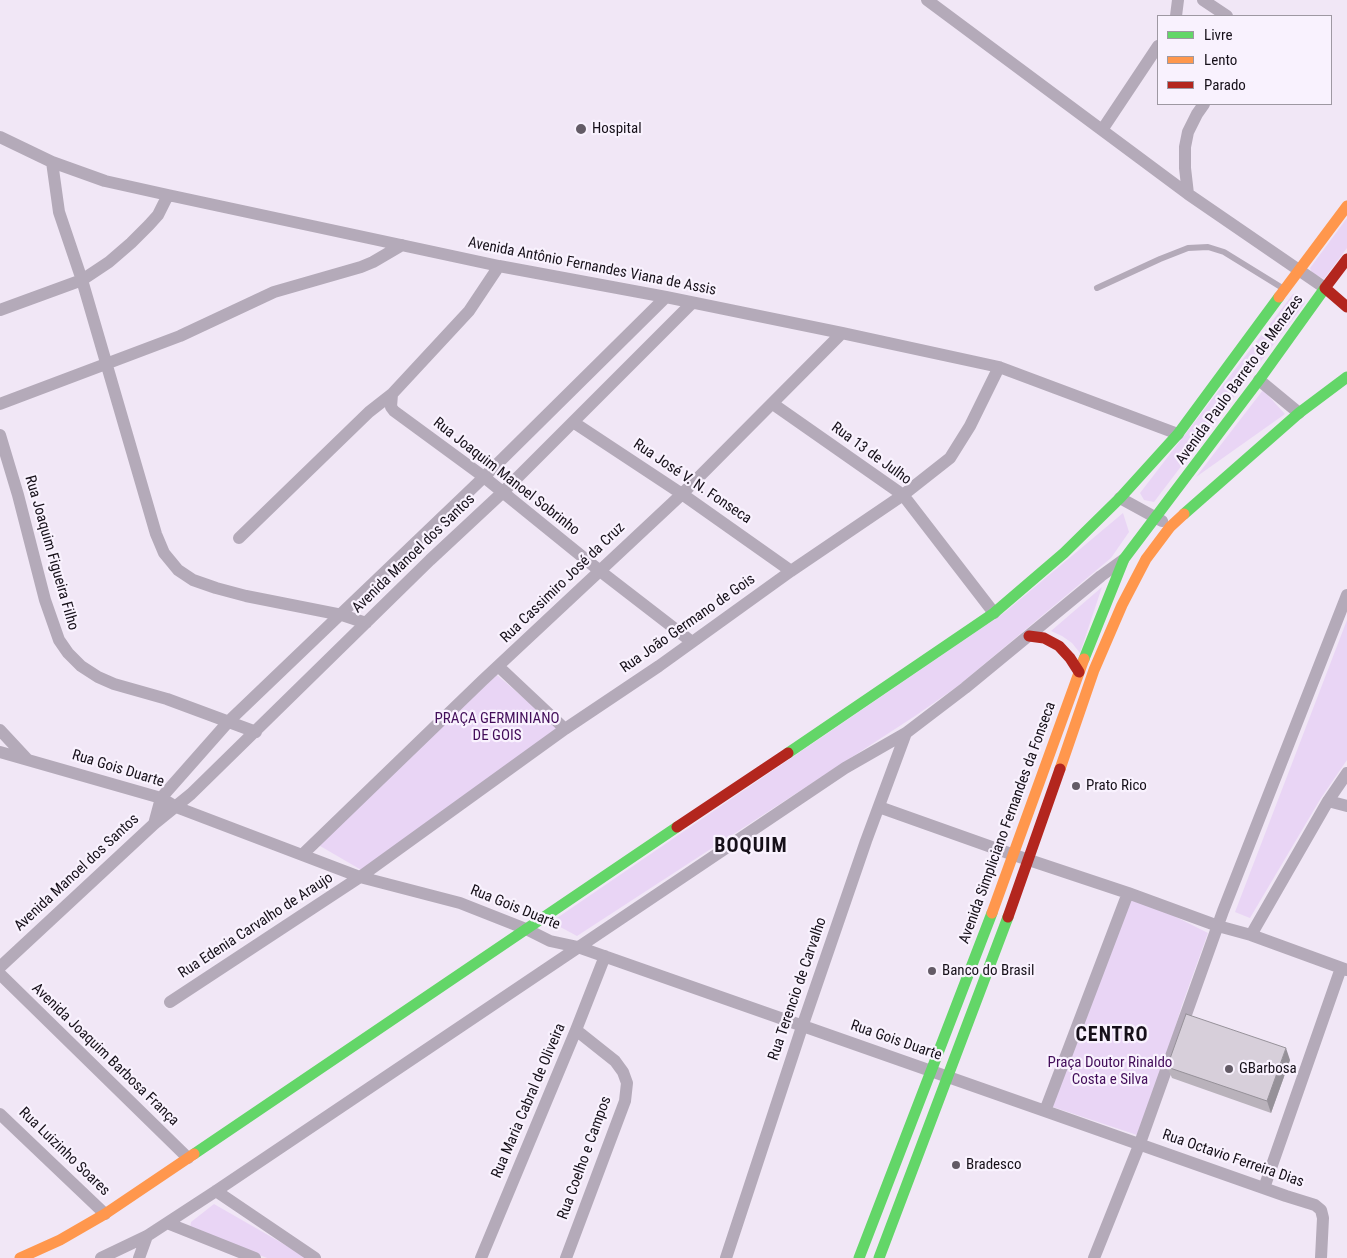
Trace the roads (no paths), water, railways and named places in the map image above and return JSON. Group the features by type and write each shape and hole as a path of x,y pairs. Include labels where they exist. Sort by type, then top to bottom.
{"main road":[{"path":"20,1258 60,1240 105,1214 994,613 1064,553 1120,498 1178,434 1347,206"},
{"name":"Avenida Paulo Barreto de Menezes","path":"1155,517 1259,380 1347,259"},
{"path":"1325,288 1347,307"},
{"path":"1170,527 1300,413 1347,377"},
{"name":"Avenida Simpliciano Fernandes da Fonseca","path":"860,1258 930,1070 1014,855 1110,591 1124,559 1155,517"},
{"name":"Avenida Simpliciano Fernandes da Fonseca","path":"880,1258 1029,860 1094,670 1122,605 1139,572 1146,559 1170,527"},
{"path":"1028,636 1044,638 1059,646 1079,672"}],"street":[{"path":"927,0 1188,194 1325,288"},
{"path":"1176,15 1178,0"},
{"path":"1204,0 1226,15"},
{"path":"1102,130 1157,48"},
{"path":"1188,194 1185,147 1188,132 1196,114 1203,105"},
{"name":"Avenida Antônio Fernandes Viana de Assis","path":"0,137 52,162 105,181 499,266 666,297 1000,367 1178,434"},
{"path":"52,162 59,212 82,280 156,534 164,552 178,570 193,580 246,596 342,615 366,623"},
{"path":"0,310 82,280 109,262 131,243 158,215 168,195"},
{"path":"0,404 180,336 274,292 361,267 373,262 402,244"},
{"path":"239,538 369,412 392,394 469,312 499,266"},
{"name":"Avenida Manoel dos Santos","path":"154,824 161,798 230,721 484,477 666,297"},
{"name":"Avenida Manoel dos Santos","path":"0,966 256,732 692,303"},
{"name":"Rua Cassimiro José da Cruz","path":"303,854 498,666 682,494 842,333"},
{"name":"Rua João Germano de Gois","path":"360,877 565,729 903,495 950,458 970,426 1000,367"},
{"path":"1259,380 1300,413"},
{"name":"Rua Joaquim Manoel Sobrinho","path":"392,394 390,402 394,412 484,477 600,571 692,642"},
{"name":"Rua 13 de Julho","path":"772,404 903,495 994,613"},
{"name":"Rua José V. N. Fonseca","path":"573,422 682,494 791,571"},
{"name":"Rua Joaquim Figueira Filho","path":"0,435 18,495 45,600 60,640 68,654 81,666 98,677 114,684 167,699 256,732"},
{"path":"1120,498 1170,527"},
{"path":"101,1258 147,1236 216,1191 845,768 906,733 965,688 1124,559"},
{"path":"1094,1258 1140,1144 1218,926 1347,595"},
{"path":"498,666 565,729"},
{"path":"0,730 26,759"},
{"name":"Rua Terencio de Carvalho","path":"726,1258 802,1027 906,733"},
{"name":"Rua Gois Duarte","path":"0,752 161,798 176,807 360,877 460,903 526,929 550,941 578,947 605,956 802,1027 1045,1111"},
{"path":"1251,935 1328,800 1347,773"},
{"path":"1328,800 1347,806"},
{"path":"879,807 1014,855 1128,892 1218,926 1251,935 1344,969 1264,1188"},
{"name":"Rua Edenia Carvalho de Araujo","path":"170,1002 360,877"},
{"path":"1128,892 1045,1111 1140,1144"},
{"name":"Rua Maria Cabral de Oliveira","path":"481,1258 605,956"},
{"name":"Avenida Joaquim Barbosa França","path":"0,974 188,1158"},
{"name":"Rua Coelho e Campos","path":"566,1258 625,1101 627,1083 615,1061 576,1030"},
{"name":"Rua Luizinho Soares","path":"0,1114 105,1214"},
{"name":"Rua Octavio Ferreira Dias","path":"1140,1144 1315,1205 1321,1210 1323,1218 1321,1258"},
{"path":"216,1191 315,1258"},
{"path":"167,1222 255,1258"},
{"path":"139,1258 147,1236"}],"lane":[{"path":"1098,288 1188,248 1208,247 1224,252 1285,290"}],"place":[{"name":"Hospital","path":"581,129"},
{"name":"Prato Rico","path":"1076,786"},
{"name":"Banco do Brasil","path":"932,971"},
{"name":"GBarbosa","path":"1229,1069"},
{"name":"Bradesco","path":"956,1165"}],"district":[{"name":"BOQUIM","path":"751,847"},
{"name":"CENTRO","path":"1112,1036"}],"park label":[{"name":"PRAÇA GERMINIANO DE GOIS","path":"497,728"},
{"name":"Praça Doutor Rinaldo Costa e Silva","path":"1110,1072"}]}
